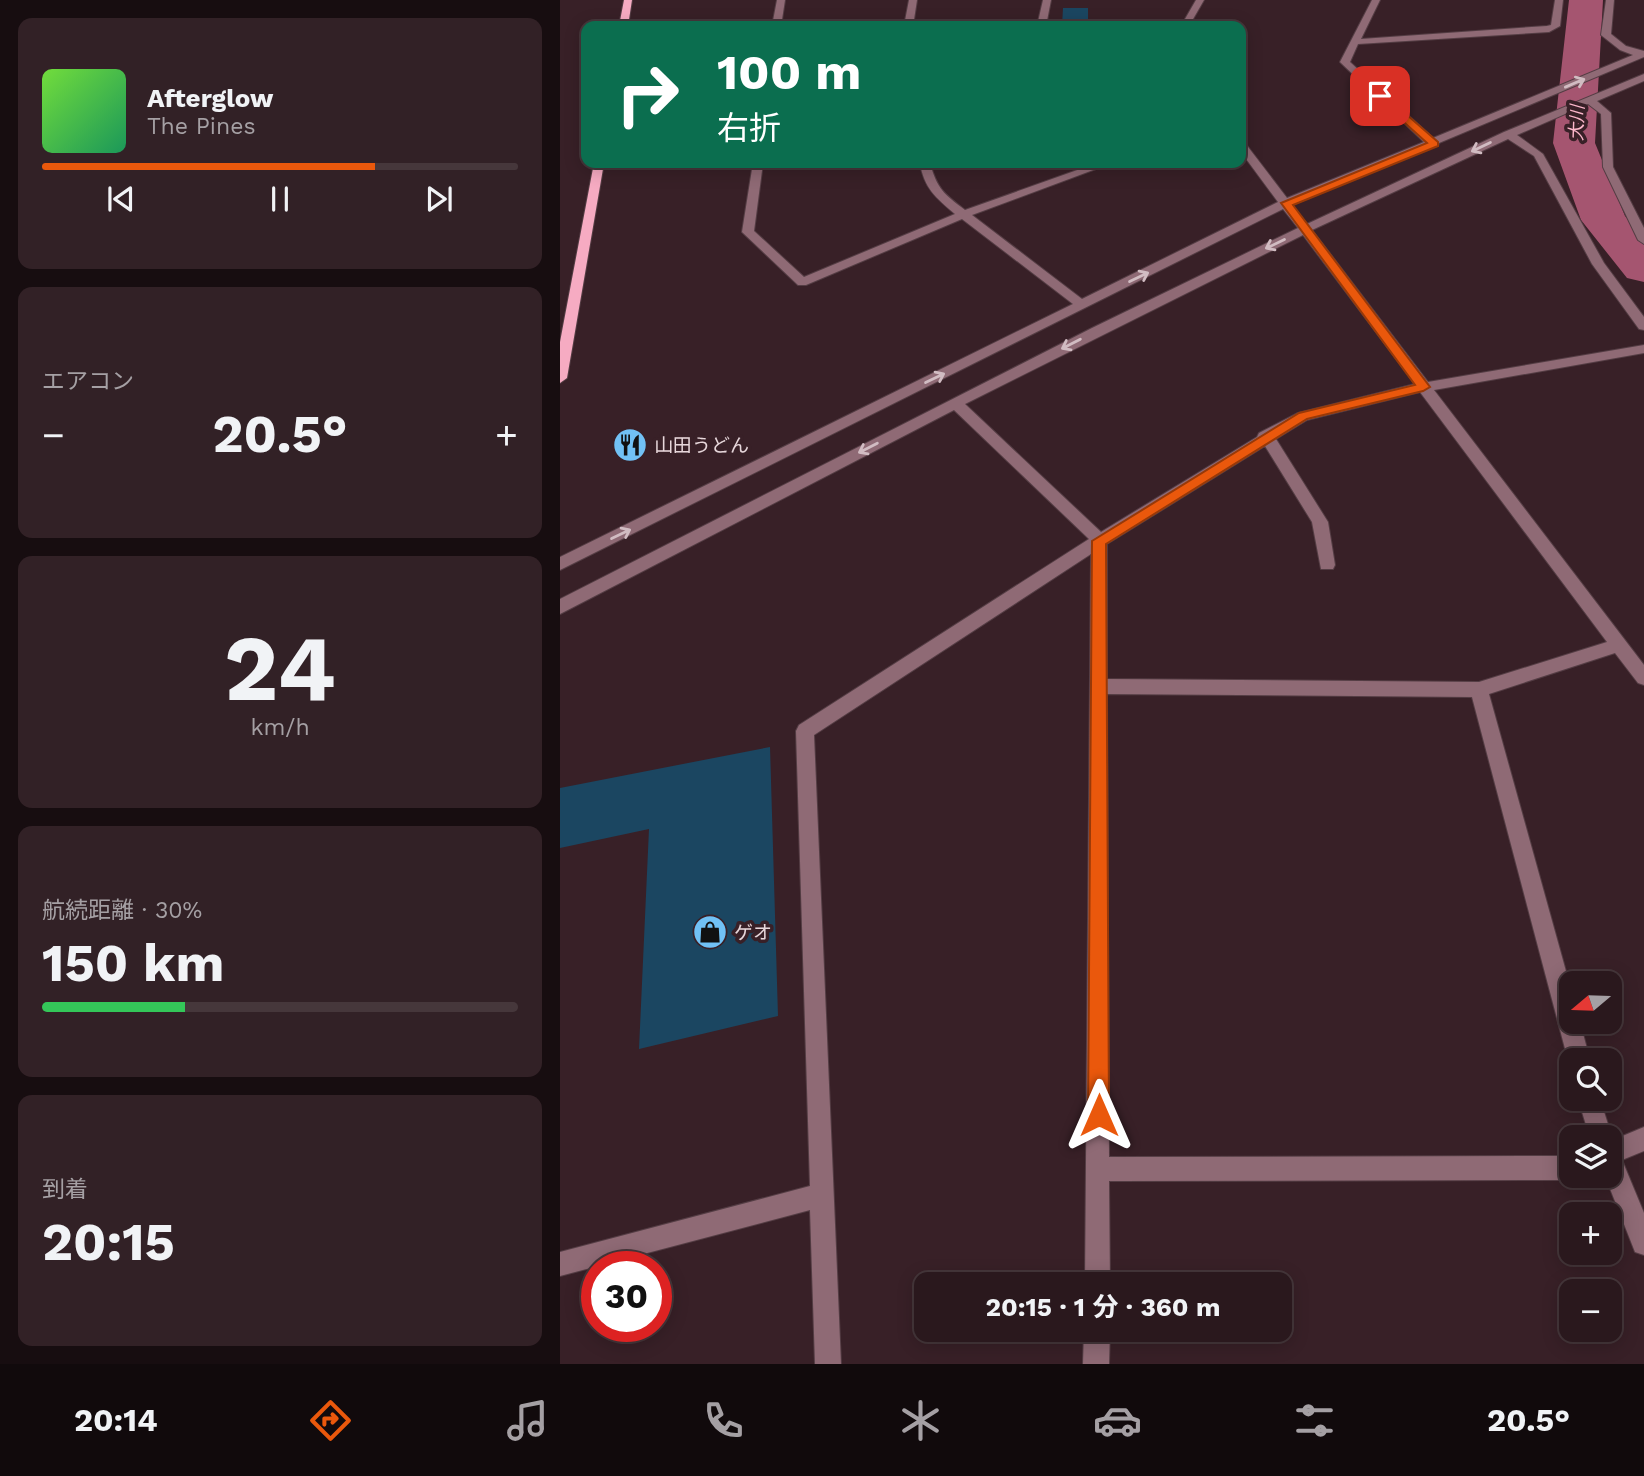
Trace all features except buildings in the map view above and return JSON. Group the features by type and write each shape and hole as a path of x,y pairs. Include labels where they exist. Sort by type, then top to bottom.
{"main road":[{"path":"624,21 628,0"},
{"path":"560,378 598,168"}],"street":[{"path":"778,21 781,0"},
{"path":"910,21 913,0"},
{"path":"1042,21 1047,0"},
{"path":"1188,21 1200,0"},
{"path":"1376,0 1345,62 1415,130 1434,144"},
{"path":"1353,42 1549,29 1555,26 1559,0"},
{"path":"1610,0 1606,35 1623,48 1643,55"},
{"path":"560,564 1286,203 1434,144 1643,55"},
{"path":"560,607 956,403 1305,229 1508,134 1644,77"},
{"path":"1594,97 1606,113 1608,167 1644,240"},
{"path":"1508,134 1538,154 1598,264 1644,326"},
{"path":"1246,151 1644,678"},
{"path":"757,168 748,232 802,282 964,214 1094,168"},
{"path":"926,168 932,187 1082,305"},
{"path":"828,1364 806,731 1099,541 1264,437 1303,416 1423,387 1644,349"},
{"path":"956,403 1090,529 1099,541 1097,1272"},
{"path":"1264,437 1274,445 1320,522 1327,565"},
{"path":"1100,686 1479,690 1618,645"},
{"path":"1479,690 1576,1048"},
{"path":"1622,1148 1644,1139"},
{"path":"1098,1169 1559,1168"},
{"path":"1621,1188 1644,1243"},
{"path":"560,1264 822,1195"},
{"path":"1096,1364 1097,1342"}],"waterway":[{"name":"大川","path":"1586,0 1574,143 1604,220 1644,268"}],"place":[{"name":"山田うどん","path":"630,445"},
{"name":"ゲオ","path":"710,932"}],"route":[{"path":"1099,1115 1099,541 1286,424 1303,416 1423,387 1286,203 1345,177 1434,144 1415,130 1380,96"}]}
